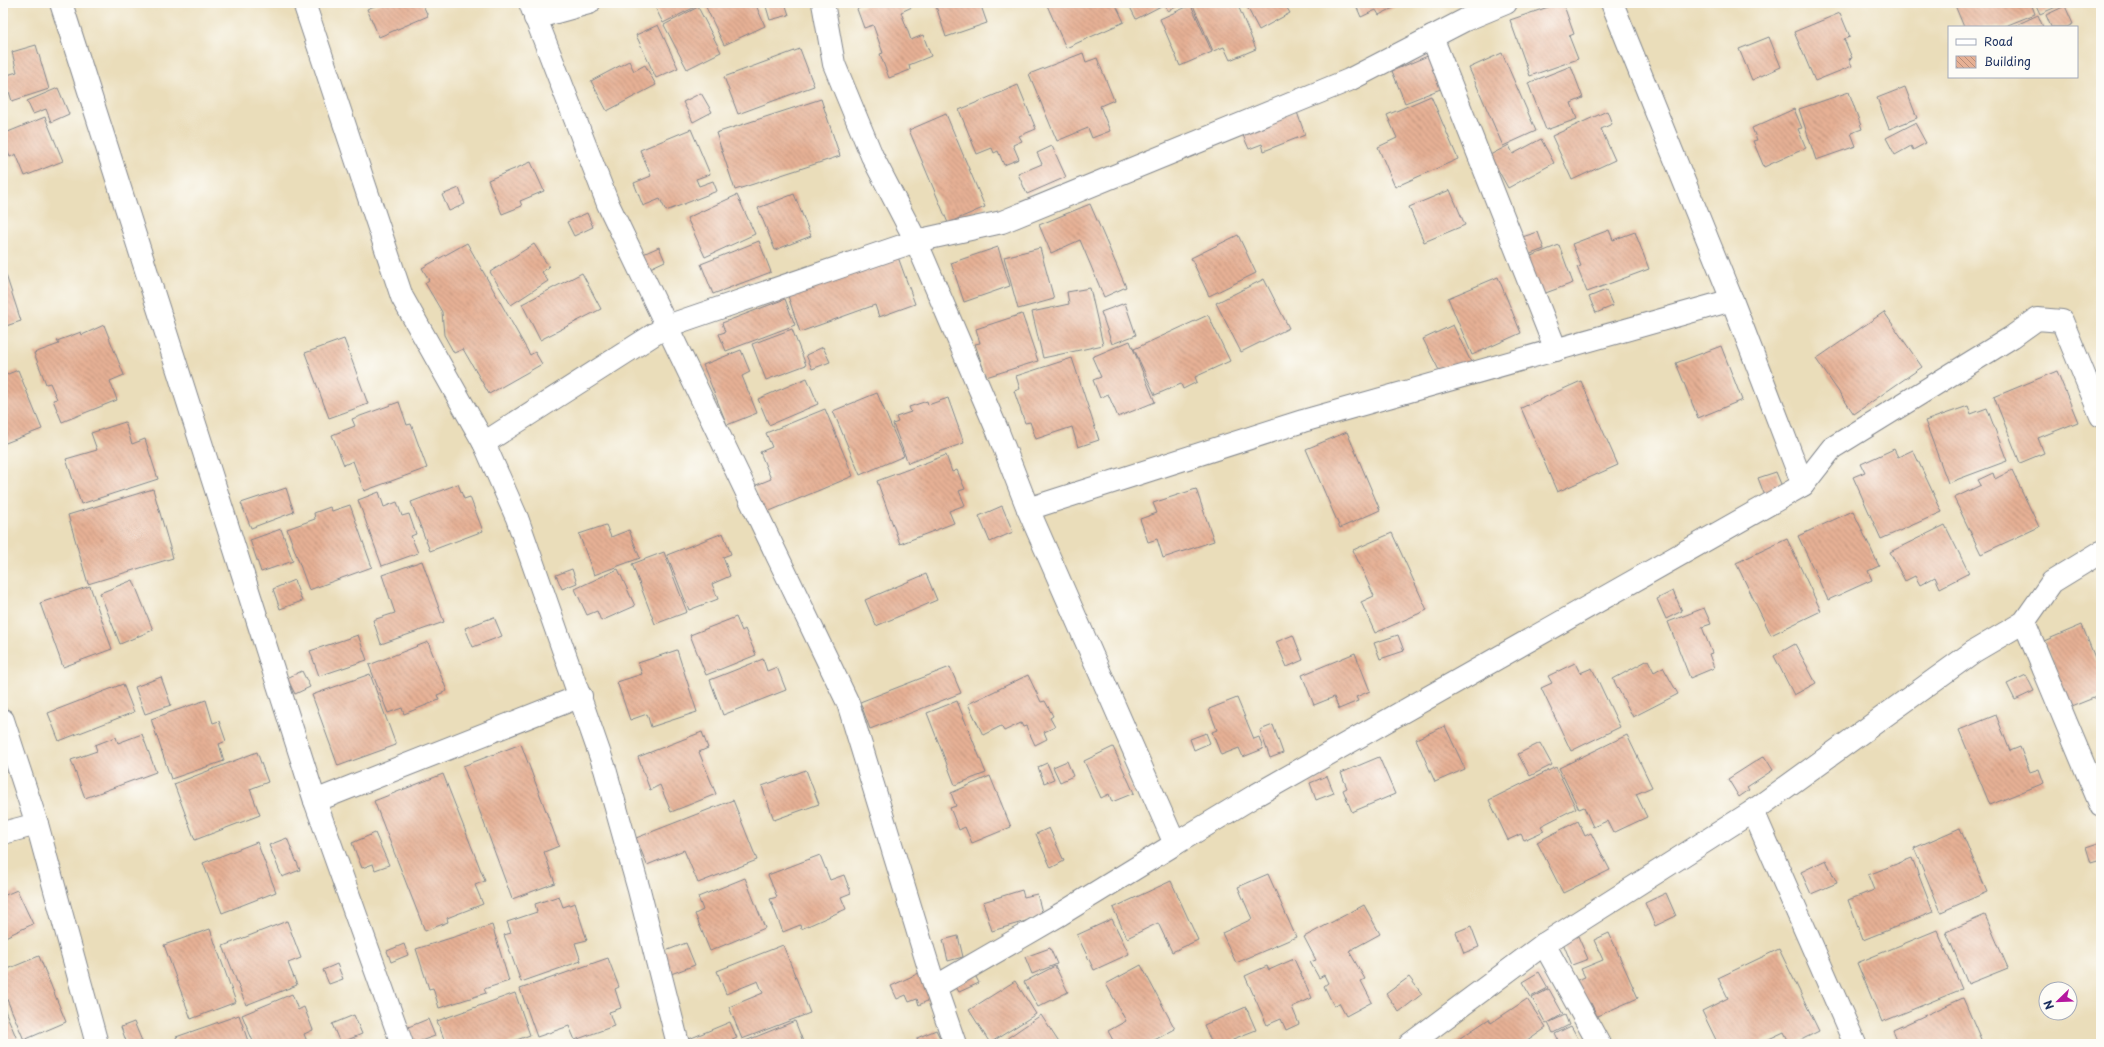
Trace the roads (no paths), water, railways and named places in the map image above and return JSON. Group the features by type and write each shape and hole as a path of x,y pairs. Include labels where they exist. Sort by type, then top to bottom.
{"street":[{"path":"61,3 315,801 402,1044"},
{"path":"304,3 402,297 484,442 517,518 581,696 606,769 637,882 678,1044"},
{"path":"589,3 532,11 608,204 848,703 935,986 955,1044"},
{"path":"822,3 834,64 872,156 916,241 998,432 1028,509 1175,844"},
{"path":"484,442 667,326 916,241 1002,222 1349,80 1465,20 1506,3"},
{"path":"1612,3 1732,300 1802,485"},
{"path":"1432,37 1556,350"},
{"path":"1028,509 1303,421 1732,300"},
{"path":"935,986 1061,914 1256,795 1802,485 1832,448 2012,337 2037,319 2062,321 2101,416"},
{"path":"1410,1044 1474,994 1544,944 1753,810 1973,652 2024,622 2052,582 2101,552"},
{"path":"2024,622 2101,806"},
{"path":"315,801 581,696"},
{"path":"3,720 37,824 97,1044"},
{"path":"1753,810 1855,1044"},
{"path":"3,833 37,824"},
{"path":"1544,944 1599,1044"}]}
